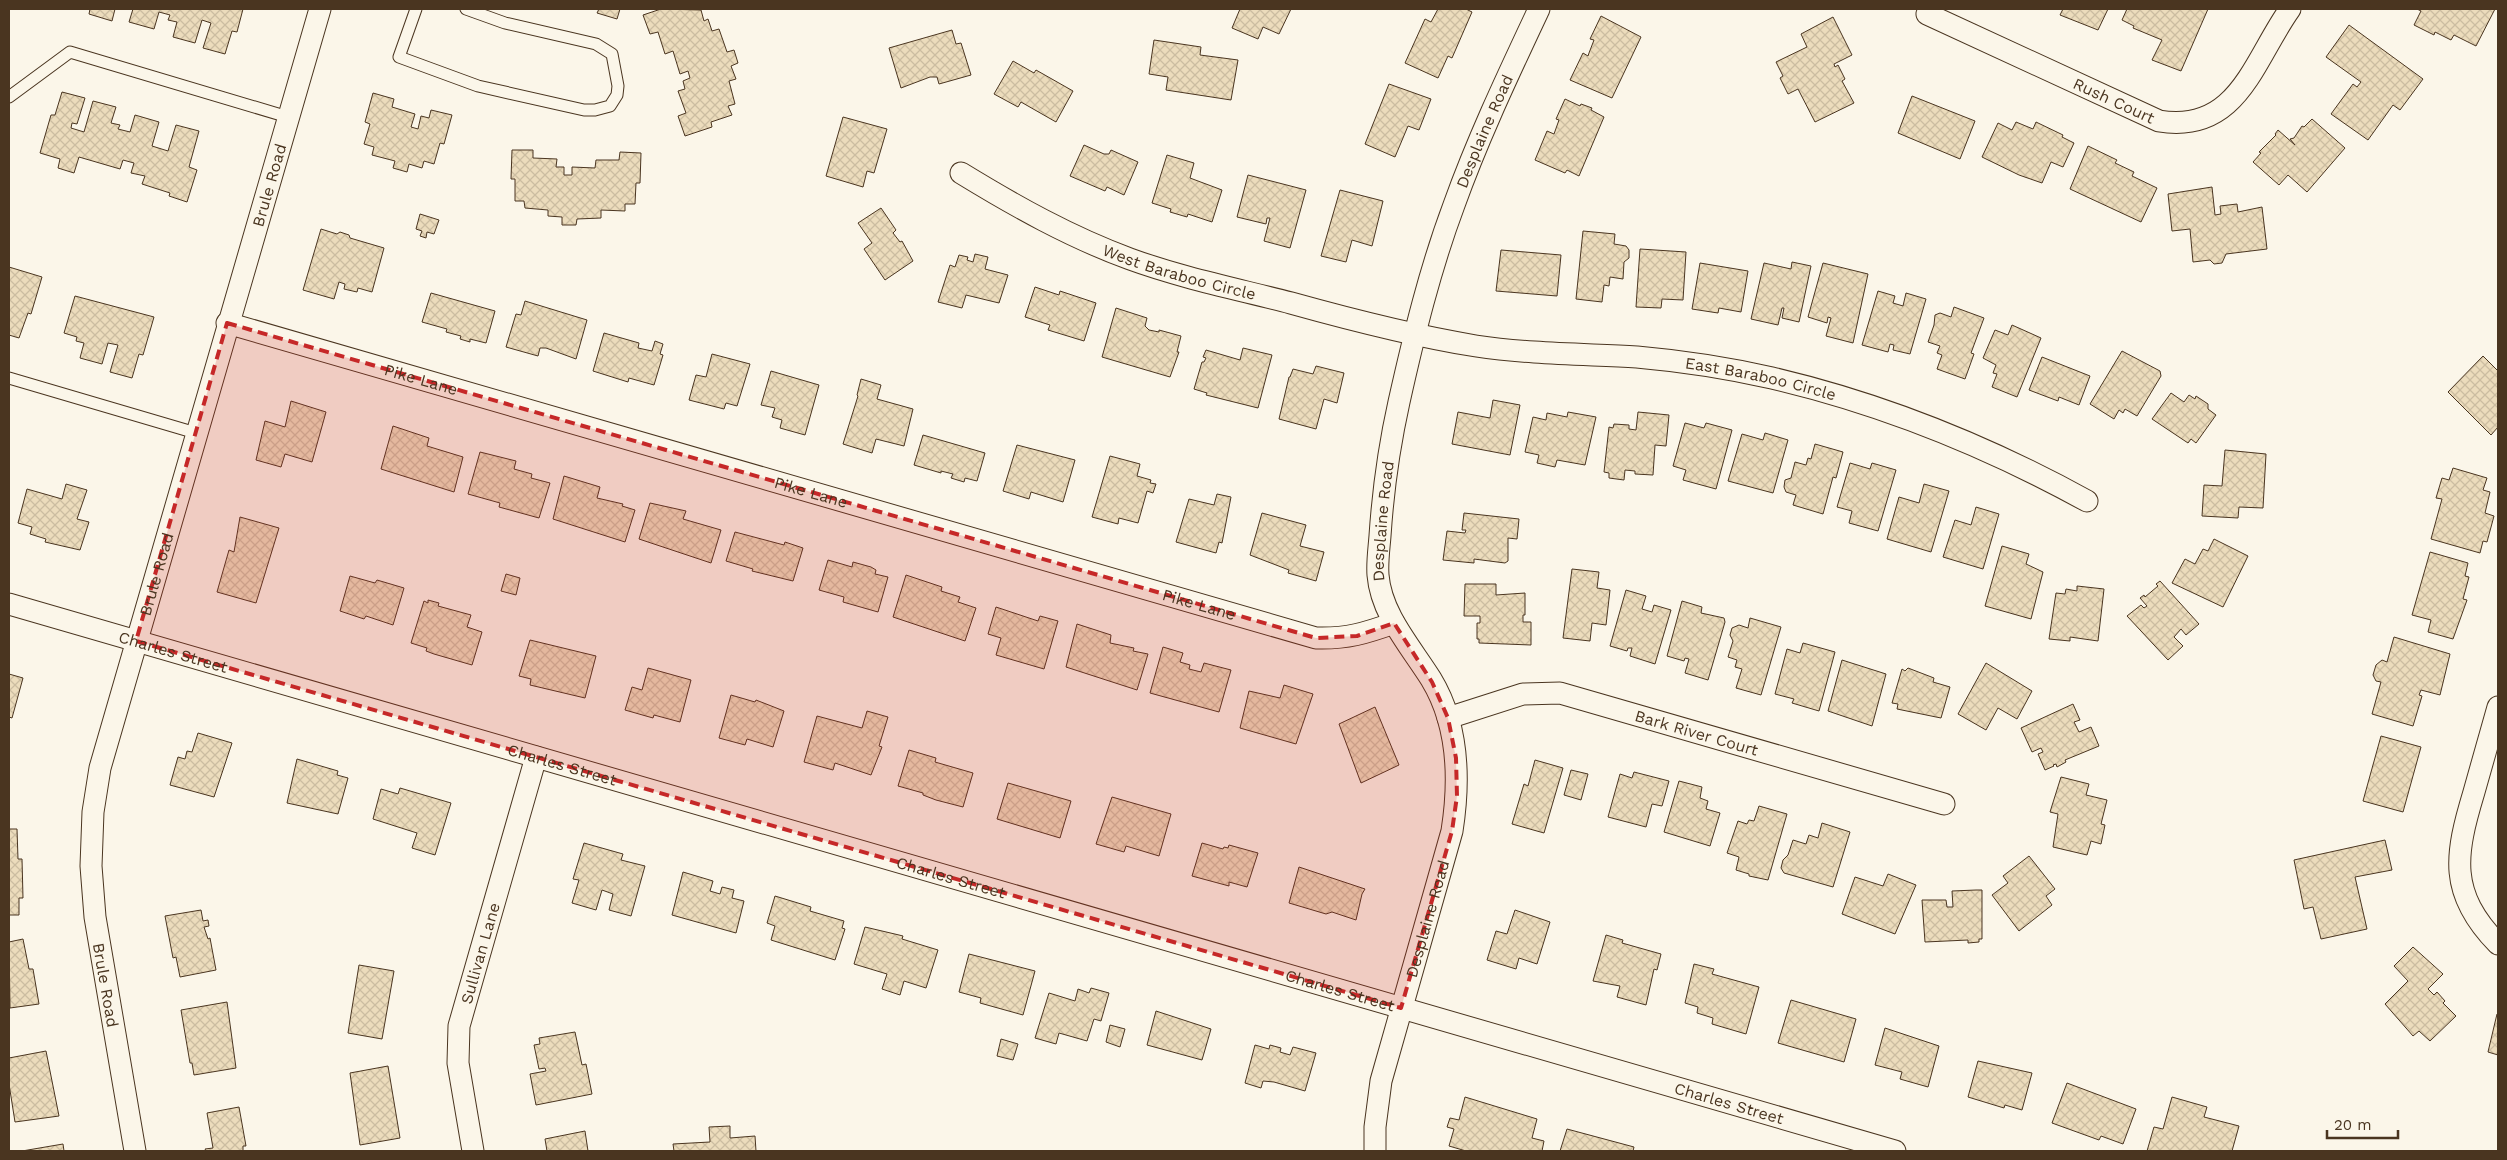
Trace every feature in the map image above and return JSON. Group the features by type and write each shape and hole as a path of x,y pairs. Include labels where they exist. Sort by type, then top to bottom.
{"street":[{"name":"Brule Road","path":"135,1151 95,917 91,866 93,812 100,768 320,9"},
{"name":"Desplaine Road","path":"1375,1151 1375,1127 1381,1081 1452,831 1457,796 1456,758 1448,718 1432,682 1394,623 1386,606 1378,576 1383,488 1391,436 1414,334 1453,205 1492,108 1539,9"},
{"name":"Rush Court","path":"1927,14 2159,121 2177,124 2194,122 2209,117 2224,108 2236,95 2290,9"},
{"name":"West Baraboo Circle","path":"961,173 1015,206 1072,235 1131,259 1313,309 1414,334"},
{"name":"Pike Lane","path":"228,323 1316,638 1341,639 1357,636 1394,623"},
{"name":"East Baraboo Circle","path":"1414,334 1477,346 1535,352 1640,358 1715,367 1771,378 1844,397 1916,420 1986,449 2087,501"},
{"name":"Charles Street","path":"9,604 1895,1151"},
{"name":"Bark River Court","path":"1448,718 1523,694 1560,693 1944,804"},
{"path":"2498,707 2463,829 2458,857 2460,880 2468,905 2482,928 2498,944"},
{"name":"Sullivan Lane","path":"473,1151 458,1064 459,1026 536,757"}],"lane":[{"path":"416,9 399,57 478,86 584,110 604,109 614,101 617,95 617,74 612,54 606,48 505,23 466,9"},
{"path":"9,97 70,52 288,116"},
{"path":"9,378 196,433"}],"highlighted area":[{"path":"227,323 1316,638 1357,636 1394,623 1432,682 1448,718 1456,758 1457,796 1452,831 1401,1008 136,641"}],"building":[{"path":"90,9 115,9 112,21 89,14"},
{"path":"133,9 243,9 237,32 232,31 225,54 203,48 211,23 202,20 195,43 173,37 177,22 168,20 170,15 159,12 154,29 129,22"},
{"path":"599,9 620,9 617,19 597,13"},
{"path":"661,9 701,10 704,21 708,19 712,31 719,29 727,52 734,50 738,63 731,66 736,79 729,81 735,104 728,106 732,115 711,122 712,127 685,136 678,116 686,113 678,91 685,89 683,81 690,78 688,71 680,74 673,51 665,54 658,32 650,34 643,15"},
{"path":"1240,9 1291,9 1279,34 1263,27 1258,39 1232,28"},
{"path":"1438,9 1466,9 1472,12 1452,58 1448,56 1438,78 1405,63 1425,19 1431,22"},
{"path":"2063,9 2108,9 2098,30 2060,15"},
{"path":"2127,9 2208,9 2181,71 2152,60 2162,40 2133,28 2134,26 2122,20"},
{"path":"2417,9 2495,9 2476,46 2454,35 2451,40 2435,32 2434,35 2414,25 2421,11"},
{"path":"1601,16 1641,37 1612,98 1570,80 1583,53 1588,56 1594,40 1590,39"},
{"path":"1833,17 1852,55 1834,64 1835,67 1838,65 1845,79 1842,81 1854,103 1815,122 1798,89 1788,94 1780,78 1783,76 1776,62 1807,47 1801,34"},
{"path":"2349,25 2423,79 2400,110 2393,105 2368,140 2331,114 2353,84 2357,87 2361,82 2326,57"},
{"path":"952,30 956,44 961,43 971,75 939,84 937,77 930,77 901,88 889,48"},
{"path":"1154,40 1201,47 1200,55 1238,60 1231,100 1166,90 1168,77 1149,74"},
{"path":"1013,61 1034,73 1036,70 1073,91 1056,122 1021,102 1018,107 994,94"},
{"path":"1389,84 1431,99 1419,130 1408,126 1395,157 1365,144"},
{"path":"62,92 85,98 77,124 72,123 71,128 84,132 93,101 116,107 111,123 120,125 118,129 130,132 135,115 159,122 152,146 168,151 176,125 199,131 189,167 197,170 187,202 169,196 170,193 142,184 145,176 131,173 134,163 123,160 120,169 79,157 74,173 58,168 60,159 40,153 51,115 55,115"},
{"path":"373,93 394,99 392,107 415,114 411,127 418,129 421,116 429,118 431,110 452,115 444,144 440,143 434,164 424,161 422,168 409,164 407,172 393,168 395,161 372,155 374,147 364,144 370,124 365,122"},
{"path":"1912,96 1975,121 1960,159 1898,133"},
{"path":"1565,99 1580,106 1581,104 1592,108 1591,110 1604,117 1579,176 1567,170 1565,173 1535,160 1547,131 1554,134 1559,120 1556,119"},
{"path":"843,117 887,129 874,173 867,171 863,187 826,176"},
{"path":"2312,119 2345,148 2307,192 2288,175 2279,185 2253,162 2261,153 2259,152 2276,135 2278,130 2295,145 2290,139 2294,138 2302,126 2304,127"},
{"path":"2016,122 2033,129 2036,122 2063,135 2062,137 2074,143 2063,167 2051,162 2042,183 2019,175 1982,157 1998,123 2012,130"},
{"path":"1084,145 1104,154 1109,154 1111,150 1138,162 1124,195 1107,187 1105,191 1070,176"},
{"path":"2088,146 2117,160 2115,163 2134,172 2132,176 2157,188 2141,222 2070,189"},
{"path":"512,150 533,150 533,158 557,159 556,167 564,167 564,175 572,175 572,167 595,168 596,160 619,160 620,152 641,153 640,183 636,183 635,204 625,204 625,211 601,210 601,218 577,219 576,225 562,225 562,217 548,216 548,210 525,208 524,201 515,201 515,179 511,179"},
{"path":"1167,155 1194,163 1190,178 1222,190 1212,222 1188,214 1187,217 1170,212 1171,209 1152,203"},
{"path":"1248,175 1306,190 1290,248 1264,241 1270,218 1267,218 1266,224 1237,217"},
{"path":"2212,187 2215,215 2221,214 2220,206 2237,204 2238,212 2262,207 2267,249 2226,254 2222,263 2214,264 2210,260 2193,262 2190,229 2172,231 2168,194"},
{"path":"1340,190 1383,201 1372,246 1352,240 1346,262 1321,256"},
{"path":"881,208 896,230 893,233 900,242 902,241 913,261 885,280 864,249 872,243 858,223"},
{"path":"420,214 439,220 434,234 427,232 426,238 420,236 422,231 416,229"},
{"path":"321,229 337,234 340,232 349,235 350,238 384,248 372,292 358,288 357,292 344,289 345,284 339,282 334,299 303,290"},
{"path":"1583,231 1615,234 1614,244 1626,246 1629,250 1629,258 1624,262 1623,279 1610,277 1609,286 1604,285 1602,302 1576,299"},
{"path":"1640,249 1686,252 1683,300 1662,299 1661,308 1636,307"},
{"path":"1501,250 1561,255 1557,296 1496,291"},
{"path":"975,254 988,257 985,269 1008,275 999,303 966,295 962,308 938,302 950,265 955,267 959,255 968,257 967,260 973,262"},
{"path":"1792,262 1811,266 1799,322 1782,318 1784,308 1782,308 1778,325 1751,319 1764,263 1791,269"},
{"path":"1700,263 1748,271 1741,312 1719,308 1718,313 1692,309"},
{"path":"1823,263 1868,274 1853,343 1826,336 1831,318 1828,317 1827,323 1808,317"},
{"path":"9,267 42,277 31,314 28,313 19,338 9,335"},
{"path":"1035,287 1059,295 1060,291 1096,303 1084,341 1048,330 1050,325 1025,317"},
{"path":"1878,291 1895,296 1893,303 1903,306 1906,293 1926,299 1910,354 1893,350 1894,345 1890,344 1888,352 1862,345"},
{"path":"431,293 495,311 486,343 470,339 470,342 460,339 461,336 446,332 447,329 422,322"},
{"path":"75,296 154,317 143,355 139,354 132,378 110,372 118,345 108,343 102,364 80,358 84,343 76,341 77,337 64,333"},
{"path":"525,301 587,320 576,359 546,348 540,348 538,356 506,347 516,314 521,315"},
{"path":"1954,307 1984,318 1971,353 1974,354 1965,379 1937,369 1942,355 1937,353 1940,346 1928,342 1934,325 1935,315 1940,313 1951,317"},
{"path":"1116,308 1147,318 1145,326 1149,330 1159,332 1159,330 1181,336 1177,352 1179,352 1170,377 1102,357"},
{"path":"2012,325 2041,338 2017,397 1992,387 1997,374 1993,373 1996,365 1983,358 1995,330 2008,335"},
{"path":"604,333 639,343 638,348 652,351 655,341 663,344 660,354 663,355 654,385 629,378 628,382 593,371"},
{"path":"1243,348 1272,355 1258,408 1206,395 1207,393 1194,389 1202,362 1206,358 1203,357 1206,350 1240,360"},
{"path":"2122,351 2160,371 2161,376 2137,416 2125,409 2123,413 2119,410 2114,419 2090,404"},
{"path":"712,354 750,364 737,406 726,403 724,409 689,400 696,375 706,377"},
{"path":"2483,356 2498,371 2498,427 2491,435 2448,392"},
{"path":"2042,357 2090,376 2079,405 2059,397 2058,401 2029,390"},
{"path":"1316,366 1344,373 1337,403 1324,399 1316,429 1279,419 1289,377 1293,369 1313,374"},
{"path":"771,371 819,385 805,435 780,428 782,420 772,417 775,408 761,405"},
{"path":"861,379 881,385 877,399 913,409 904,446 876,439 872,453 843,444 858,396"},
{"path":"2171,393 2184,402 2189,395 2195,399 2196,396 2208,404 2208,409 2216,415 2196,443 2191,439 2188,443 2152,419"},
{"path":"1493,400 1520,405 1510,455 1452,444 1458,412 1490,418"},
{"path":"291,401 326,412 312,462 285,454 281,467 256,460 265,421 285,427"},
{"path":"1568,412 1596,417 1585,465 1557,460 1555,467 1537,463 1539,455 1525,452 1533,417 1546,420 1547,413 1567,417"},
{"path":"1638,412 1669,415 1666,446 1655,445 1653,475 1635,474 1635,471 1625,470 1624,480 1609,478 1609,473 1604,472 1609,427 1613,428 1614,424 1629,425 1629,429 1636,430"},
{"path":"1685,423 1704,428 1706,423 1732,430 1716,489 1683,480 1686,470 1673,466"},
{"path":"393,426 429,438 427,446 463,457 454,492 381,469"},
{"path":"1765,433 1788,440 1773,493 1728,481 1742,434 1763,440"},
{"path":"923,435 985,453 977,481 965,478 964,482 951,478 953,474 941,471 941,473 914,465"},
{"path":"1815,444 1843,452 1836,478 1833,477 1823,514 1793,505 1796,495 1786,492 1784,487 1785,480 1791,478 1795,462 1806,465 1808,458 1811,459"},
{"path":"1017,445 1075,460 1063,502 1031,492 1029,499 1003,491"},
{"path":"2225,450 2266,454 2263,508 2239,507 2238,518 2202,516 2204,485 2222,486"},
{"path":"480,452 516,461 514,469 532,474 531,478 550,483 539,518 499,507 500,503 468,494"},
{"path":"1110,456 1140,464 1137,476 1151,480 1150,483 1156,484 1153,493 1147,491 1138,523 1119,518 1118,524 1092,517"},
{"path":"1850,463 1870,469 1872,463 1896,470 1878,531 1849,523 1852,511 1837,507"},
{"path":"2453,468 2487,478 2483,490 2490,492 2485,513 2494,516 2487,542 2483,541 2480,553 2431,539 2442,499 2436,498 2442,478 2449,480"},
{"path":"564,476 600,487 597,498 623,504 622,506 635,510 625,542 553,519"},
{"path":"66,484 87,490 77,519 89,522 80,550 45,542 46,539 30,534 32,527 18,523 27,489 62,499"},
{"path":"1924,484 1949,491 1931,552 1887,539 1899,497 1919,503"},
{"path":"1217,494 1231,497 1222,543 1219,542 1216,553 1176,542 1189,499 1214,505"},
{"path":"650,503 686,511 683,519 721,530 711,563 639,539"},
{"path":"1976,507 1999,514 1983,569 1943,557 1955,520 1971,525"},
{"path":"1262,513 1306,525 1300,546 1324,552 1316,581 1288,573 1289,570 1250,555"},
{"path":"1464,513 1519,519 1517,539 1508,538 1508,561 1505,563 1474,559 1474,563 1443,560 1447,531 1465,533 1466,530 1462,530"},
{"path":"240,517 279,528 256,603 217,592 229,550 234,552"},
{"path":"735,532 784,545 785,542 803,548 793,581 752,571 753,569 726,561"},
{"path":"2214,539 2248,556 2223,607 2172,583 2185,559 2195,564 2203,549 2208,551"},
{"path":"2002,546 2029,554 2026,564 2043,572 2031,619 1985,606"},
{"path":"2430,552 2468,563 2465,576 2469,577 2463,599 2467,600 2453,639 2428,632 2431,620 2412,615"},
{"path":"828,560 852,567 853,562 871,567 876,570 875,574 888,577 878,612 843,602 844,597 819,590"},
{"path":"1572,569 1599,572 1597,588 1610,590 1606,625 1592,623 1590,641 1563,638"},
{"path":"506,574 520,578 516,595 501,591"},
{"path":"906,575 942,587 941,591 960,597 958,602 976,608 965,641 893,617"},
{"path":"350,576 375,583 377,580 404,588 393,625 366,616 364,619 340,611"},
{"path":"2160,581 2199,624 2186,635 2181,629 2174,637 2183,646 2168,660 2127,616 2141,605 2144,608 2147,606 2140,598 2144,595 2145,597 2158,586 2156,584"},
{"path":"1465,584 1496,584 1496,595 1525,593 1525,615 1523,615 1523,622 1531,622 1531,645 1479,643 1479,639 1477,639 1477,623 1480,623 1480,616 1464,616"},
{"path":"2077,586 2104,589 2098,641 2070,637 2070,641 2049,639 2056,593 2065,594 2066,589 2077,591"},
{"path":"1626,590 1646,596 1642,609 1652,612 1654,605 1671,610 1655,664 1630,656 1632,648 1628,648 1627,651 1610,646"},
{"path":"428,600 439,603 438,606 471,615 467,627 482,632 472,665 434,654 426,651 427,648 411,643 424,601 428,603"},
{"path":"1682,601 1702,607 1701,613 1724,618 1725,622 1708,680 1685,673 1689,659 1685,658 1684,661 1667,656"},
{"path":"996,607 1038,621 1040,616 1058,621 1044,669 996,655 1001,638 988,634"},
{"path":"1750,618 1781,627 1761,695 1736,688 1742,669 1735,667 1737,660 1728,657 1733,641 1730,635 1732,628 1739,625 1748,628"},
{"path":"1077,624 1111,635 1110,643 1134,648 1133,651 1148,654 1137,690 1066,667"},
{"path":"2394,637 2450,654 2440,695 2421,690 2419,695 2422,696 2413,726 2372,714 2381,682 2376,681 2373,675 2376,665 2382,660 2387,662"},
{"path":"530,640 596,656 585,698 530,685 531,679 519,676"},
{"path":"1803,643 1835,652 1819,711 1792,703 1794,699 1775,694 1787,649 1800,653"},
{"path":"1163,647 1183,653 1180,662 1190,665 1189,669 1201,672 1204,663 1231,670 1219,712 1150,693"},
{"path":"1842,660 1886,674 1872,726 1828,711"},
{"path":"1986,663 2032,691 2017,719 1998,708 1986,730 1958,714"},
{"path":"648,668 691,680 680,722 654,715 653,718 625,710 632,687 642,690"},
{"path":"1908,668 1934,678 1933,682 1950,687 1941,718 1897,709 1898,704 1892,703 1902,669 1905,671"},
{"path":"9,674 23,678 12,718 9,717"},
{"path":"1284,685 1313,694 1296,744 1240,728 1249,691 1280,698"},
{"path":"731,695 755,702 756,700 784,711 773,747 747,739 745,745 719,738"},
{"path":"2073,704 2080,720 2074,722 2079,732 2091,727 2099,746 2065,760 2066,762 2057,767 2056,764 2045,770 2038,754 2043,752 2041,748 2032,752 2021,728"},
{"path":"1375,707 1399,765 1361,783 1339,724"},
{"path":"867,711 888,717 879,746 882,747 871,775 835,763 833,770 804,762 817,716 862,728"},
{"path":"198,733 232,743 214,797 170,785 178,757 185,759 187,751 192,752"},
{"path":"2381,736 2421,747 2403,812 2363,801"},
{"path":"909,750 936,758 935,762 973,773 963,807 936,800 923,795 923,793 898,786"},
{"path":"297,759 338,771 337,775 348,778 338,814 287,803"},
{"path":"1535,760 1563,768 1544,833 1512,824 1524,784 1528,786"},
{"path":"1571,770 1588,774 1581,800 1564,795"},
{"path":"1634,772 1669,781 1662,806 1652,804 1646,827 1608,817 1620,774 1632,778"},
{"path":"2061,777 2089,784 2086,795 2107,800 2101,824 2105,825 2101,844 2091,841 2087,855 2053,847 2058,814 2050,812"},
{"path":"1679,781 1702,787 1700,798 1708,801 1706,809 1720,813 1710,846 1664,832"},
{"path":"1008,783 1071,801 1060,838 997,819"},
{"path":"400,788 451,803 435,855 412,848 417,833 373,819 381,789 398,794"},
{"path":"1112,797 1171,814 1159,856 1126,846 1124,852 1096,844"},
{"path":"1759,806 1787,814 1768,880 1749,876 1749,874 1736,870 1739,857 1727,853 1738,821 1747,824 1749,820 1754,821"},
{"path":"1822,823 1850,832 1833,887 1784,873 1781,868 1793,840 1806,844 1809,835 1818,838"},
{"path":"9,829 17,829 18,859 22,859 23,898 19,898 19,915 9,915"},
{"path":"2385,840 2392,870 2355,877 2367,929 2321,939 2313,907 2304,909 2294,860"},
{"path":"584,843 623,854 621,860 645,866 631,916 609,910 613,894 602,890 596,910 572,903 579,880 573,879"},
{"path":"1202,843 1223,849 1224,847 1228,848 1229,845 1258,853 1247,887 1229,882 1229,886 1192,876"},
{"path":"2029,856 2055,889 2046,896 2052,905 2019,931 1992,895 2008,883 2003,876"},
{"path":"1299,867 1365,889 1356,920 1332,912 1326,914 1289,903"},
{"path":"683,872 713,881 710,891 720,894 722,887 734,890 732,898 744,901 736,933 672,915"},
{"path":"1888,874 1916,885 1895,934 1842,914 1855,877 1883,886"},
{"path":"1982,890 1982,939 1979,939 1979,942 1968,943 1968,940 1925,942 1922,900 1946,900 1947,907 1953,907 1952,891"},
{"path":"775,896 811,907 810,911 844,921 842,928 845,929 835,960 771,940 775,926 767,923"},
{"path":"201,910 203,921 208,920 209,926 204,927 208,939 210,938 216,970 180,977 176,957 173,958 165,916"},
{"path":"1515,910 1550,922 1537,964 1519,958 1516,969 1487,960 1496,931 1507,934"},
{"path":"865,927 903,936 902,939 938,950 926,988 904,981 900,995 882,989 887,974 854,964"},
{"path":"1606,935 1623,940 1622,943 1661,954 1657,970 1654,969 1646,1005 1617,997 1620,986 1593,981"},
{"path":"23,939 29,969 33,969 39,1004 10,1008 9,942"},
{"path":"2413,947 2443,974 2428,989 2434,995 2437,992 2445,1001 2443,1003 2456,1016 2430,1041 2419,1031 2413,1036 2385,1004 2408,981 2394,966"},
{"path":"969,954 1035,971 1023,1015 980,1003 981,998 959,992"},
{"path":"1694,964 1714,969 1712,974 1759,987 1746,1034 1712,1024 1713,1018 1697,1013 1698,1007 1685,1003"},
{"path":"359,965 394,971 382,1039 348,1033"},
{"path":"1091,988 1109,993 1101,1021 1094,1019 1087,1041 1059,1033 1056,1044 1035,1038 1049,993 1075,1001 1078,989 1089,993"},
{"path":"1791,1000 1856,1019 1844,1062 1778,1043"},
{"path":"227,1002 236,1068 194,1075 192,1063 190,1063 181,1010"},
{"path":"1156,1011 1211,1029 1202,1060 1147,1045"},
{"path":"2498,1014 2498,1055 2488,1052"},
{"path":"1110,1025 1125,1029 1120,1047 1106,1042"},
{"path":"1885,1028 1939,1046 1928,1087 1900,1079 1902,1072 1875,1065"},
{"path":"575,1032 582,1065 586,1064 592,1094 536,1105 530,1074 546,1071 545,1068 539,1069 534,1045 540,1044 539,1038"},
{"path":"1001,1039 1018,1044 1013,1060 997,1056"},
{"path":"1255,1045 1269,1049 1270,1045 1281,1048 1280,1052 1290,1055 1293,1047 1316,1053 1305,1091 1274,1082 1263,1081 1261,1088 1245,1083"},
{"path":"46,1051 59,1116 15,1122 9,1084 9,1058"},
{"path":"1978,1061 2032,1073 2022,1110 2005,1105 2004,1108 1968,1097"},
{"path":"388,1066 400,1138 360,1145 350,1073"},
{"path":"2067,1083 2136,1109 2123,1144 2101,1136 2099,1140 2052,1123"},
{"path":"1465,1097 1537,1119 1532,1138 1544,1141 1542,1151 1466,1151 1449,1146 1454,1129 1447,1127 1450,1118 1459,1120"},
{"path":"2172,1097 2207,1107 2204,1117 2239,1126 2232,1151 2147,1151 2154,1127 2163,1129"},
{"path":"239,1107 246,1146 243,1146 243,1151 206,1151 205,1149 213,1148 207,1113"},
{"path":"730,1126 730,1138 755,1136 756,1151 674,1151 673,1144 710,1142 709,1127"},
{"path":"1567,1129 1634,1147 1633,1151 1560,1151"},
{"path":"585,1131 588,1151 547,1151 545,1139"},
{"path":"63,1144 64,1151 22,1151"}]}
